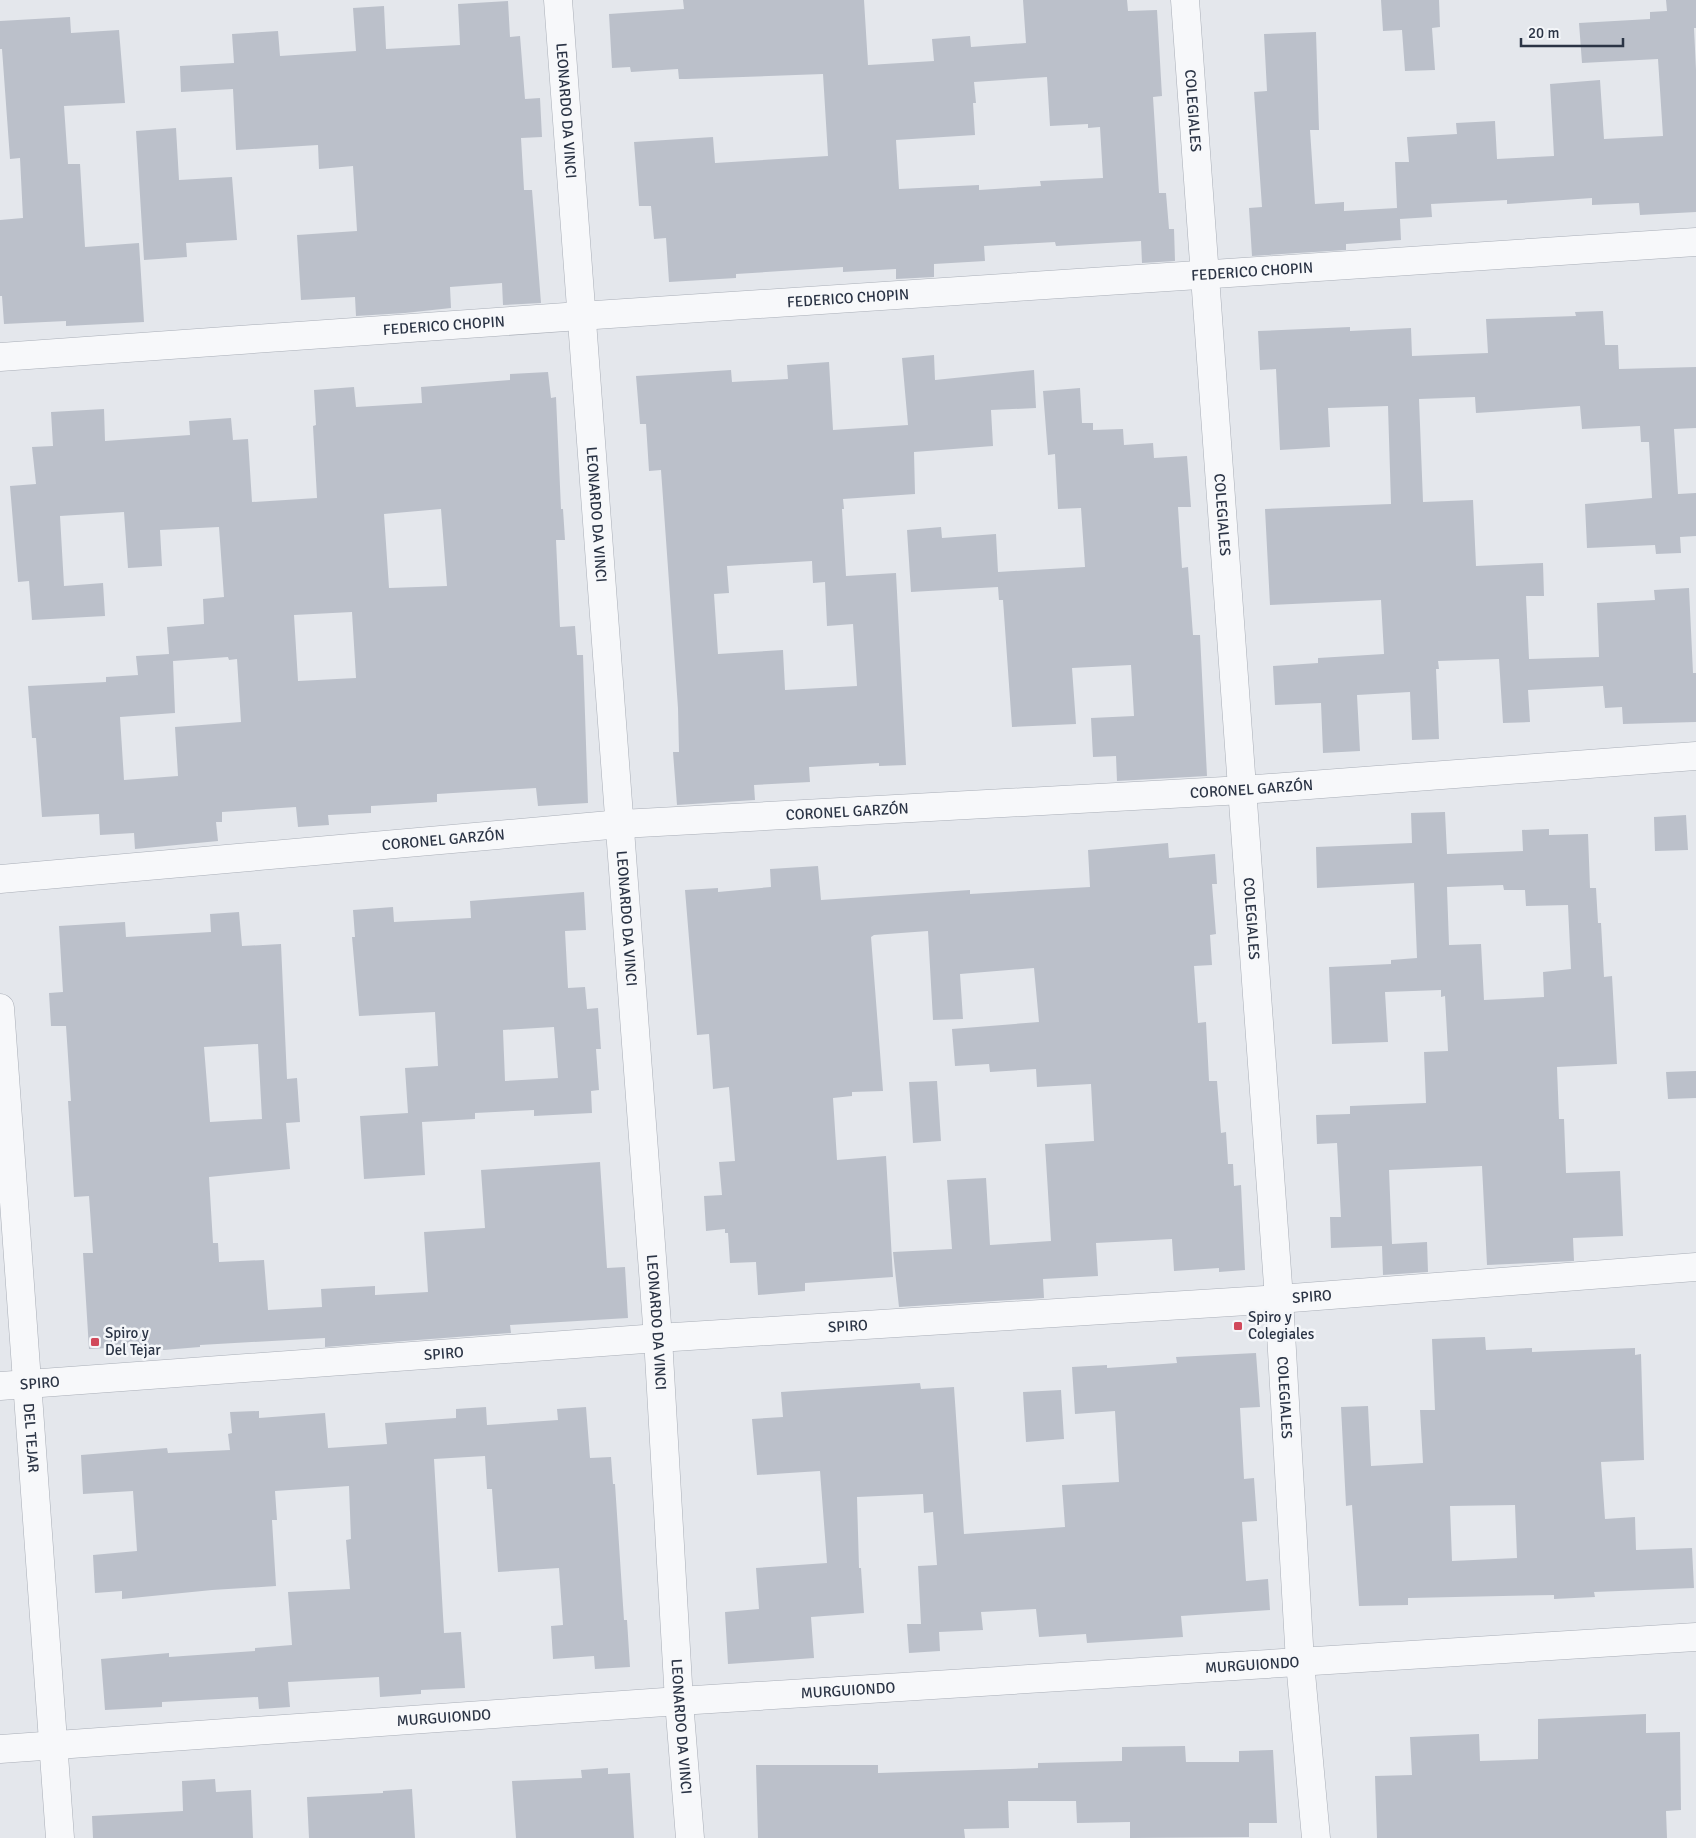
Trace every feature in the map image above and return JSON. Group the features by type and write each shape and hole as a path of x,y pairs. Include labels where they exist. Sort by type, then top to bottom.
{"street":[{"name":"LEONARDO DA VINCI","path":"558,0 580,316 621,824 658,1338 679,1701 690,1838"},
{"name":"COLEGIALES","path":"1185,0 1279,1299 1300,1662 1316,1838"},
{"name":"FEDERICO CHOPIN","path":"0,357 580,316 1696,242"},
{"name":"CORONEL GARZÓN","path":"0,879 621,824 1243,790 1696,756"},
{"name":"DEL TEJAR","path":"0,1008 60,1838"},
{"name":"SPIRO","path":"0,1386 28,1386 106,1378 658,1338 1279,1299 1696,1267"},
{"name":"MURGUIONDO","path":"0,1749 679,1701 1696,1636"}],"building":[{"path":"683,0 864,0 868,65 934,61 932,39 970,36 971,47 1026,43 1023,0 1127,0 1128,11 1157,10 1162,96 1153,97 1159,193 1166,193 1169,229 1174,229 1175,261 1142,263 1141,241 1056,246 1055,242 984,246 985,261 934,264 934,277 896,279 896,269 843,272 843,267 736,274 736,278 669,282 666,238 654,239 651,206 639,206 634,142 713,137 715,163 828,156 823,74 679,79 678,69 631,72 630,67 612,68 609,14 684,9","holes":["1047,77 1050,126 1088,124 1088,128 1100,127 1103,178 1040,181 1041,186 979,190 979,185 899,189 896,140 975,135 973,103 976,103 974,82"]},
{"path":"1381,0 1439,0 1440,27 1432,28 1435,70 1405,71 1402,30 1383,31"},
{"path":"1666,0 1696,0 1696,28 1694,28 1696,70 1696,212 1640,215 1639,203 1592,205 1592,198 1507,204 1507,200 1431,204 1432,217 1400,219 1401,240 1346,244 1346,250 1252,256 1249,208 1262,207 1254,92 1267,91 1264,34 1316,32 1319,130 1310,130 1315,204 1344,202 1344,211 1397,208 1395,162 1409,162 1407,137 1457,134 1456,123 1495,121 1497,159 1554,156 1550,84 1600,80 1604,139 1663,136 1658,59 1582,63 1579,23 1650,19 1650,12 1667,11"},
{"path":"508,1 510,37 520,36 525,99 540,98 542,137 521,138 524,190 532,190 541,303 503,305 502,283 450,287 451,308 405,313 356,316 355,297 301,300 297,235 357,231 353,166 319,169 318,145 236,150 233,89 181,92 180,66 234,63 232,34 278,31 280,56 356,51 353,8 384,6 386,49 460,45 458,4"},
{"path":"70,17 71,33 119,30 125,103 64,106 68,164 80,164 85,247 139,243 144,322 66,326 66,321 4,324 2,296 0,296 0,220 23,218 20,158 10,159 2,49 0,49 0,21"},
{"path":"176,128 179,180 232,177 237,240 186,243 187,257 144,260 136,131"},
{"path":"1603,311 1605,345 1618,345 1619,369 1696,367 1696,428 1674,429 1678,494 1696,493 1696,536 1680,537 1681,553 1656,554 1655,545 1587,548 1585,504 1652,498 1649,442 1641,442 1640,426 1582,429 1580,406 1476,413 1475,397 1419,399 1423,502 1473,500 1476,566 1543,563 1544,596 1526,596 1529,659 1599,657 1597,603 1655,600 1654,590 1689,588 1693,673 1696,673 1696,722 1623,724 1622,707 1605,708 1603,686 1528,690 1530,722 1503,723 1499,659 1438,661 1439,669 1436,669 1439,739 1412,740 1410,692 1357,695 1360,751 1323,753 1321,703 1275,705 1273,666 1318,663 1318,658 1384,654 1381,600 1270,605 1265,509 1391,504 1388,406 1328,408 1330,447 1280,450 1276,369 1260,370 1258,331 1350,327 1350,331 1411,328 1412,356 1488,353 1486,319 1576,316 1575,312"},
{"path":"934,355 935,380 1034,370 1036,408 991,410 993,446 914,452 915,494 843,499 846,576 896,573 906,765 879,766 879,763 809,767 810,782 754,785 755,800 677,805 673,752 679,752 678,708 661,470 649,471 646,424 640,424 636,376 731,370 732,382 788,379 787,365 829,362 833,430 908,425 902,358","holes":["812,561 813,583 825,582 827,626 853,624 857,686 785,690 783,650 718,654 714,594 729,593 727,566"]},
{"path":"548,372 551,398 556,397 561,509 563,509 565,540 556,540 560,627 575,626 577,655 583,655 588,803 538,806 536,788 437,794 437,802 371,806 371,813 328,815 329,825 298,827 296,807 222,812 222,822 216,822 218,841 135,849 134,833 100,835 99,814 42,817 36,738 32,738 28,686 106,682 106,677 138,675 136,656 169,654 167,627 204,624 203,599 224,597 219,527 160,530 162,566 128,568 124,512 60,516 64,586 103,583 105,616 32,620 29,581 18,582 10,486 36,484 32,447 53,446 51,412 104,409 105,441 190,435 189,421 231,418 233,440 248,439 252,502 317,498 313,426 316,425 314,390 354,387 356,407 422,403 421,387 510,380 510,374","holes":["441,509 447,586 389,588 384,514","352,612 356,678 298,681 294,615","228,657 229,660 237,659 241,722 175,727 178,776 124,780 120,717 175,713 173,661"]},
{"path":"1080,388 1082,423 1093,423 1093,430 1123,429 1124,445 1153,443 1154,458 1187,456 1191,507 1178,507 1182,568 1188,567 1193,635 1200,635 1207,776 1117,781 1116,756 1093,757 1091,718 1134,716 1131,665 1072,668 1076,724 1012,727 1003,600 999,600 998,587 911,592 907,530 941,527 942,538 996,534 998,572 1085,567 1081,508 1058,509 1055,454 1048,455 1043,391"},
{"path":"1445,812 1447,854 1523,851 1522,830 1549,829 1549,835 1588,834 1590,888 1596,888 1598,923 1601,923 1604,977 1612,976 1617,1064 1557,1067 1559,1119 1564,1119 1566,1173 1620,1171 1623,1236 1573,1238 1574,1261 1487,1265 1482,1166 1389,1170 1392,1244 1427,1242 1428,1272 1383,1275 1382,1246 1331,1248 1330,1217 1341,1217 1337,1143 1317,1144 1316,1115 1350,1114 1350,1106 1426,1103 1424,1052 1448,1051 1445,996 1441,997 1441,990 1385,992 1388,1042 1332,1044 1329,967 1391,964 1391,960 1417,958 1414,883 1317,888 1316,847 1412,843 1411,813","holes":["1503,885 1504,890 1525,890 1526,906 1568,905 1571,969 1543,972 1544,997 1484,1000 1481,944 1449,945 1447,887"]},
{"path":"1686,815 1688,850 1655,851 1654,817"},
{"path":"1168,843 1169,858 1215,854 1217,884 1212,884 1216,934 1210,935 1212,965 1194,966 1198,1023 1206,1022 1209,1081 1217,1081 1221,1133 1226,1132 1228,1164 1233,1164 1234,1186 1241,1185 1245,1270 1219,1272 1219,1268 1174,1271 1172,1239 1096,1243 1098,1276 1043,1279 1044,1298 899,1307 893,1252 952,1249 947,1180 986,1178 990,1245 1051,1241 1045,1144 1094,1141 1091,1084 1037,1087 1036,1069 990,1072 989,1064 955,1066 952,1029 1039,1022 1034,968 960,974 963,1019 933,1020 928,931 874,935 871,937 883,1091 852,1092 852,1096 833,1098 837,1160 886,1156 893,1277 805,1283 805,1291 758,1295 756,1262 730,1263 728,1233 725,1233 725,1229 706,1231 704,1196 722,1195 719,1162 735,1161 729,1087 713,1089 709,1034 697,1035 685,890 718,888 718,892 771,887 770,869 818,866 821,900 970,890 970,894 1090,887 1088,850"},
{"path":"584,892 586,930 565,931 568,988 585,987 587,1009 598,1008 601,1049 596,1049 599,1090 591,1091 592,1113 534,1116 534,1110 475,1113 475,1119 422,1122 425,1175 364,1179 360,1116 408,1113 405,1068 438,1066 435,1012 359,1016 352,937 355,937 353,910 393,907 394,922 471,918 470,901","holes":["554,1027 558,1078 505,1081 503,1030"]},
{"path":"239,912 242,946 281,944 287,1079 297,1078 300,1122 286,1123 290,1169 209,1177 213,1243 218,1243 219,1262 264,1260 268,1310 322,1307 321,1289 375,1286 375,1295 428,1292 424,1232 485,1228 481,1170 600,1162 607,1268 625,1267 628,1318 510,1325 511,1333 325,1347 325,1338 200,1345 200,1347 163,1350 162,1345 89,1349 83,1253 93,1253 89,1196 74,1197 68,1101 71,1101 66,1026 51,1026 49,993 63,992 59,926 125,922 126,937 211,932 210,914","holes":["258,1044 262,1119 210,1122 204,1047"]},
{"path":"1696,1071 1696,1098 1668,1099 1666,1072"},
{"path":"937,1081 941,1141 913,1143 909,1082"},
{"path":"1485,1337 1486,1350 1532,1348 1532,1352 1635,1348 1635,1355 1641,1354 1644,1460 1601,1462 1605,1519 1635,1517 1636,1550 1692,1548 1694,1588 1594,1592 1595,1597 1554,1599 1554,1595 1408,1598 1408,1605 1359,1606 1352,1505 1346,1506 1341,1407 1368,1406 1371,1466 1423,1463 1420,1410 1435,1410 1432,1339","holes":["1515,1505 1517,1558 1452,1561 1450,1506"]},
{"path":"1256,1353 1260,1407 1240,1408 1244,1479 1254,1478 1257,1521 1242,1522 1246,1581 1268,1579 1270,1610 1181,1616 1183,1637 1087,1643 1086,1634 1039,1637 1036,1609 981,1612 983,1630 939,1632 940,1651 909,1653 907,1624 921,1624 918,1566 937,1565 933,1512 924,1513 923,1494 857,1497 859,1568 861,1568 864,1613 811,1617 814,1658 728,1664 725,1612 759,1609 756,1568 827,1563 820,1471 757,1475 752,1419 783,1417 781,1392 920,1383 921,1389 954,1387 964,1534 1065,1527 1062,1485 1119,1482 1115,1411 1075,1414 1072,1367 1107,1365 1107,1368 1177,1363 1176,1357"},
{"path":"1061,1390 1064,1439 1026,1442 1023,1392"},
{"path":"486,1407 487,1425 558,1420 557,1409 586,1407 590,1458 611,1457 613,1484 615,1484 624,1620 627,1620 630,1667 595,1669 594,1656 553,1659 551,1626 563,1625 559,1568 498,1572 492,1489 487,1489 485,1456 434,1459 444,1633 461,1632 465,1688 421,1690 421,1694 380,1697 379,1677 288,1682 290,1707 259,1709 258,1697 162,1702 162,1707 105,1710 101,1659 169,1653 169,1657 255,1651 255,1648 292,1645 288,1592 350,1589 346,1540 351,1539 349,1486 275,1491 277,1520 272,1520 276,1586 122,1599 122,1591 95,1593 93,1555 137,1551 133,1491 83,1494 81,1455 167,1448 168,1453 230,1450 228,1434 232,1433 230,1412 259,1411 259,1418 325,1413 328,1448 387,1444 385,1423 456,1418 456,1409"},
{"path":"1646,1714 1646,1733 1680,1732 1681,1810 1666,1811 1667,1838 1377,1838 1375,1776 1412,1775 1410,1737 1479,1734 1480,1761 1538,1759 1538,1719"},
{"path":"1185,1746 1186,1762 1239,1762 1239,1751 1273,1750 1277,1823 1249,1823 1249,1837 1130,1838 1130,1822 1077,1823 1076,1801 1008,1801 1009,1828 964,1829 965,1838 758,1838 756,1765 878,1765 878,1773 1038,1768 1038,1763 1122,1761 1122,1747"},
{"path":"608,1768 608,1774 630,1773 634,1838 516,1838 512,1781 582,1778 581,1770"},
{"path":"215,1779 216,1792 251,1790 253,1838 93,1838 92,1816 183,1811 182,1781"},
{"path":"412,1789 415,1838 309,1838 307,1797 383,1793 383,1791"}],"place":[{"name":"Spiro y Colegiales","path":"1238,1326"},
{"name":"Spiro y Del Tejar","path":"95,1342"}]}
